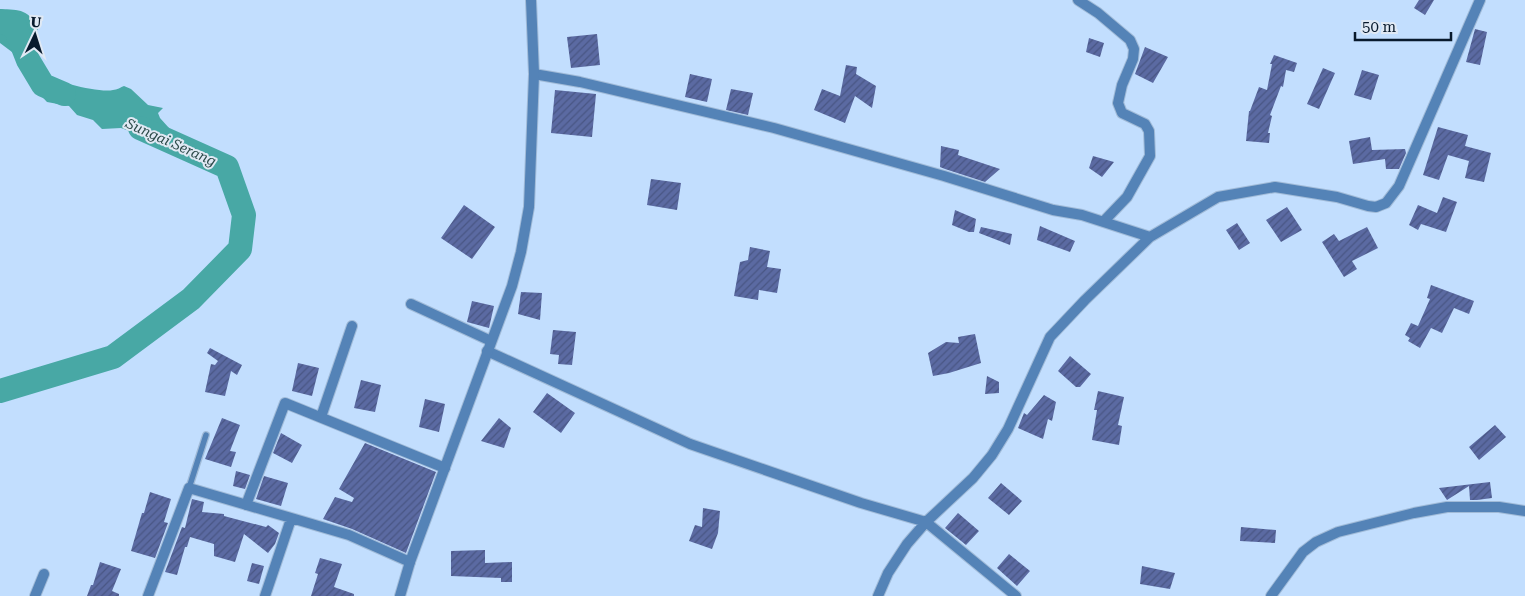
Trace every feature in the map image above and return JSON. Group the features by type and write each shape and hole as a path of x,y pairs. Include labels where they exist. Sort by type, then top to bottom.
{"street":[{"path":"400,596 410,562 512,286 522,252 529,207 534,74 531,0"},
{"path":"1078,0 1098,13 1130,40 1134,49 1133,59 1122,85 1118,103 1122,113 1145,124 1149,131 1150,156 1127,197 1103,222"},
{"path":"878,596 888,574 907,544 926,522 973,478 992,455 1008,428 1050,337 1150,237 1218,196 1275,187 1337,197 1372,207 1386,202 1399,186 1480,0"},
{"path":"534,74 580,82 774,128 935,173 1046,208 1082,216 1150,237"},
{"path":"411,304 491,341"},
{"path":"320,418 352,326"},
{"path":"487,352 690,444 861,503 926,522 1016,596"},
{"path":"246,505 286,403 444,468"},
{"path":"148,596 189,488 349,535 410,562"},
{"path":"1271,596 1303,552 1316,542 1338,532 1414,513 1447,507 1499,507 1525,511"},
{"path":"265,596 291,519"},
{"path":"35,596 44,574"}],"lane":[{"path":"189,488 206,435"}],"shaded area":[{"path":"0,9 18,10 27,14 35,22 38,29 32,37 34,50 40,67 48,75 65,83 97,90 114,90 124,86 131,89 148,105 163,108 158,113 169,128 167,135 172,150 162,140 163,151 135,133 121,128 102,129 93,120 77,115 69,106 47,102 31,85 40,73 0,43"}],"building":[{"path":"1419,0 1434,0 1425,15 1414,8"},
{"path":"1475,29 1487,32 1480,65 1466,62"},
{"path":"597,34 600,65 571,68 567,37"},
{"path":"1089,38 1104,43 1100,57 1086,52"},
{"path":"1145,47 1168,57 1153,83 1135,74"},
{"path":"1274,55 1297,63 1294,72 1286,70 1283,87 1281,86 1270,115 1272,116 1268,133 1270,133 1269,143 1246,141 1249,111 1259,87 1267,90 1272,64 1270,64"},
{"path":"846,65 857,67 856,74 876,86 872,108 855,96 845,123 814,110 822,89 840,96"},
{"path":"1323,68 1335,73 1319,109 1307,104"},
{"path":"1362,70 1379,75 1371,100 1354,95"},
{"path":"690,74 712,79 707,102 685,97"},
{"path":"731,89 753,93 748,115 726,110"},
{"path":"555,90 596,94 592,137 551,133"},
{"path":"1438,127 1468,135 1465,146 1491,153 1484,182 1465,178 1469,161 1448,155 1439,180 1423,175"},
{"path":"1370,137 1372,150 1405,149 1406,153 1399,169 1386,169 1385,159 1353,164 1349,141"},
{"path":"941,146 959,150 958,155 1000,169 985,182 945,169 940,167"},
{"path":"1093,156 1114,162 1102,177 1089,168"},
{"path":"651,179 681,183 677,210 647,205"},
{"path":"1443,197 1457,202 1446,232 1421,224 1418,230 1409,225 1418,205 1437,213"},
{"path":"464,205 495,227 472,259 441,238"},
{"path":"1287,207 1302,230 1281,242 1266,220"},
{"path":"955,210 976,219 974,232 969,232 952,225"},
{"path":"1237,223 1250,243 1239,250 1226,230"},
{"path":"1040,226 1075,241 1070,252 1037,240"},
{"path":"981,227 1012,234 1010,245 979,233"},
{"path":"1367,227 1378,248 1352,261 1357,269 1344,277 1322,242 1334,234 1339,241"},
{"path":"750,247 770,251 767,267 781,269 777,293 759,290 758,300 734,296 740,262 748,260"},
{"path":"1431,285 1474,301 1469,314 1454,308 1442,333 1431,328 1420,348 1408,341 1410,338 1405,335 1411,323 1418,326 1430,299 1427,298"},
{"path":"521,292 542,293 540,320 518,314"},
{"path":"472,301 494,306 489,328 467,322"},
{"path":"553,330 576,332 572,365 558,364 559,355 550,354"},
{"path":"975,334 981,363 933,376 928,353 946,342 959,343 958,337"},
{"path":"210,348 242,365 237,375 231,371 225,396 205,392 211,364 215,365 218,361 207,353"},
{"path":"1070,356 1091,374 1080,387 1076,387 1058,371"},
{"path":"298,363 319,368 312,396 292,391"},
{"path":"987,376 999,382 999,393 985,394"},
{"path":"361,380 381,385 375,412 354,408"},
{"path":"1098,391 1124,397 1118,425 1122,426 1119,445 1092,440 1097,410 1094,410"},
{"path":"547,393 575,413 561,433 533,412"},
{"path":"1044,395 1056,402 1052,421 1048,419 1043,439 1018,428 1024,413 1027,415"},
{"path":"425,399 445,404 439,432 419,427"},
{"path":"222,418 240,425 230,451 236,452 231,467 205,459"},
{"path":"499,418 511,428 504,448 481,441"},
{"path":"1495,425 1506,437 1479,460 1469,447"},
{"path":"281,433 302,445 292,463 273,453"},
{"path":"365,443 436,472 406,553 352,529 323,519 335,497 352,502 354,498 339,489"},
{"path":"236,471 250,475 245,489 233,486"},
{"path":"264,476 288,483 281,506 256,499"},
{"path":"1490,482 1492,498 1477,500 1470,500 1469,486 1447,500 1439,488"},
{"path":"1001,483 1022,501 1009,515 988,498"},
{"path":"150,492 171,499 164,522 168,523 155,558 131,551"},
{"path":"192,499 204,502 202,512 224,514 224,516 266,527 268,525 279,533 275,544 268,553 244,534 235,562 214,556 214,544 190,537 177,575 165,572 182,527 185,528"},
{"path":"703,508 720,511 718,533 712,549 689,541 695,525 702,527"},
{"path":"958,513 979,531 966,545 945,528"},
{"path":"1241,527 1276,530 1275,543 1240,541"},
{"path":"485,550 485,563 512,562 512,582 501,582 501,578 451,576 451,551"},
{"path":"1009,554 1030,571 1017,586 997,568"},
{"path":"320,558 342,564 334,587 354,594 354,596 311,596 318,574 315,573"},
{"path":"100,562 121,569 112,591 119,594 119,596 87,596 91,585 93,585"},
{"path":"252,563 264,566 259,584 247,581"},
{"path":"1142,566 1175,573 1170,589 1140,584"}],"waterway":[{"name":"Sungai Serang","path":"0,21 15,27 28,60 43,85 64,94"},
{"name":"Sungai Serang","path":"0,391 113,357 191,299 240,249 244,215 227,167 140,128"}]}
